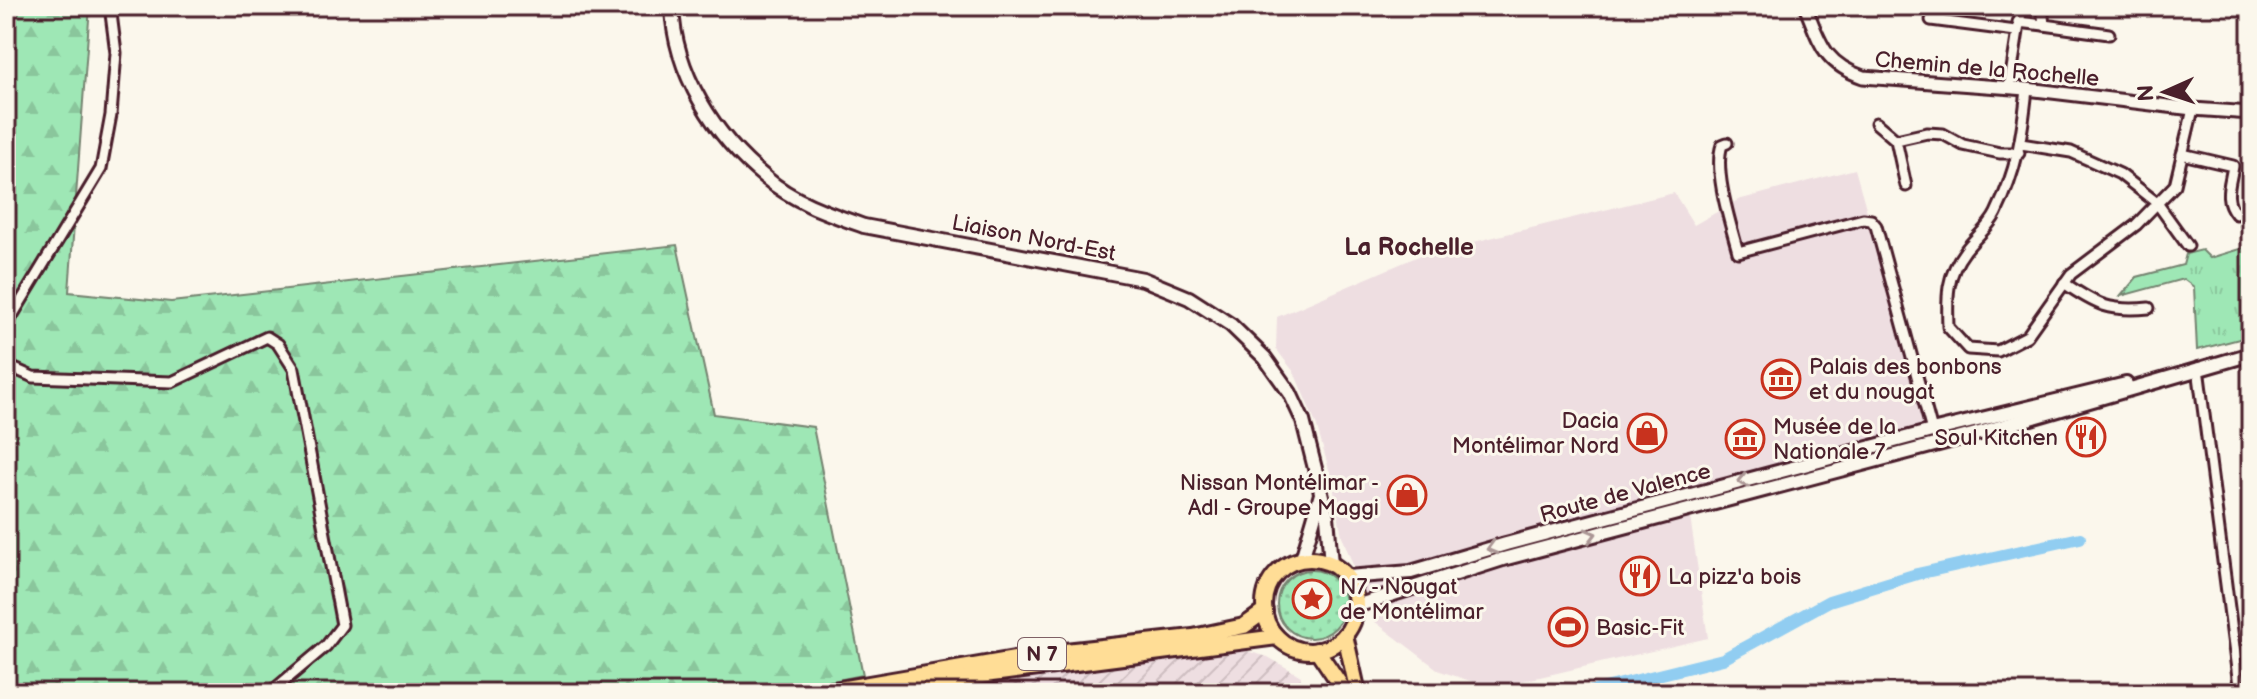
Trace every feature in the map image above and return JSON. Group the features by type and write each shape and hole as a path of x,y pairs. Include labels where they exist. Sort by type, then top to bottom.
{"main road":[{"name":"Liaison Nord-Est","path":"672,6 679,53 697,96 726,141 767,180 821,211 864,226 1143,279 1189,298 1231,325 1265,358 1290,393 1303,421 1327,516 1331,564"},
{"name":"Route de Valence","path":"1356,606 1503,559 1976,434 2251,354"},
{"name":"Route de Valence","path":"1347,577 1411,572 1932,431 2133,382 2145,383"},
{"path":"1302,559 1322,491"},
{"path":"1302,559 1317,559 1331,564 1347,577 1354,590 1356,606 1351,626 1345,635 1317,650 1294,648 1277,637 1265,611 1267,588 1273,577 1281,569 1302,559"},
{"name":"N 7","path":"816,693 1041,654 1193,637 1244,626 1265,611"},
{"path":"1345,635 1358,693"},
{"name":"N 7","path":"890,693 992,674 1277,637"},
{"path":"1317,650 1344,690"}],"street":[{"path":"6,326 101,169 111,115 116,53 110,6"},
{"name":"Chemin de la Rochelle","path":"1805,6 1822,47 1841,69 1863,77 2027,89 2251,113"},
{"path":"2009,88 2022,6"},
{"path":"2042,6 2044,25"},
{"path":"1931,20 2017,27 2044,25 2109,34"},
{"path":"2027,89 2020,148 1994,217 1963,252 1947,289 1948,327 1968,349 1998,351 2027,336 2071,274 2136,225 2175,185 2193,109"},
{"path":"1876,123 1896,140 1906,186"},
{"path":"1896,140 1927,133 1943,134 1963,145 2000,153 2020,148 2071,152 2120,174 2157,203 2188,246"},
{"path":"1727,143 1722,145 1719,154 1738,252 1863,219 1871,220 1876,226 1932,431"},
{"path":"2182,154 2233,166 2227,198 2228,206 2236,214"},
{"path":"2064,283 2105,308 2149,308"},
{"path":"6,365 33,377 172,382 267,337 278,344 294,369 342,625 326,646 270,693"},
{"path":"2198,368 2240,693"},
{"path":"1316,693 1344,690"}],"shaded area":[{"path":"1855,169 1928,427 1686,490 1708,638 1492,688 1440,671 1374,621 1342,536 1332,480 1316,424 1294,372 1276,349 1277,317 1421,255 1674,193 1694,225 1738,200"},
{"path":"1240,649 1268,657 1301,676 1299,688 1291,693 997,693 995,680"}],"green space":[{"path":"6,6 90,6 69,292 171,302 677,245 714,414 813,427 863,675 772,693 6,693"},
{"path":"2251,213 2251,336 2197,350 2194,287 2183,279 2121,296 2137,277 2183,265 2186,254 2202,250 2210,258 2243,248 2245,235 2240,226 2246,215"},
{"path":"1318,570 1339,585 1345,604 1343,617 1335,628 1318,638 1304,638 1287,628 1279,617 1277,597 1287,580 1298,572"}],"waterway":[{"path":"1585,693 1723,659 1829,601 1917,574 2080,538"}],"place":[{"name":"Palais des bonbons et du nougat","path":"1781,379"},
{"name":"Dacia Montélimar Nord","path":"1647,433"},
{"name":"Soul Kitchen","path":"2086,437"},
{"name":"Musée de la Nationale 7","path":"1745,439"},
{"name":"Nissan Montélimar - Adl - Groupe Maggi","path":"1407,495"},
{"name":"La pizz'a bois","path":"1640,576"},
{"name":"N7 - Nougat de Montélimar","path":"1312,599"},
{"name":"Basic-Fit","path":"1568,627"}],"district":[{"name":"La Rochelle","path":"1409,247"}]}
